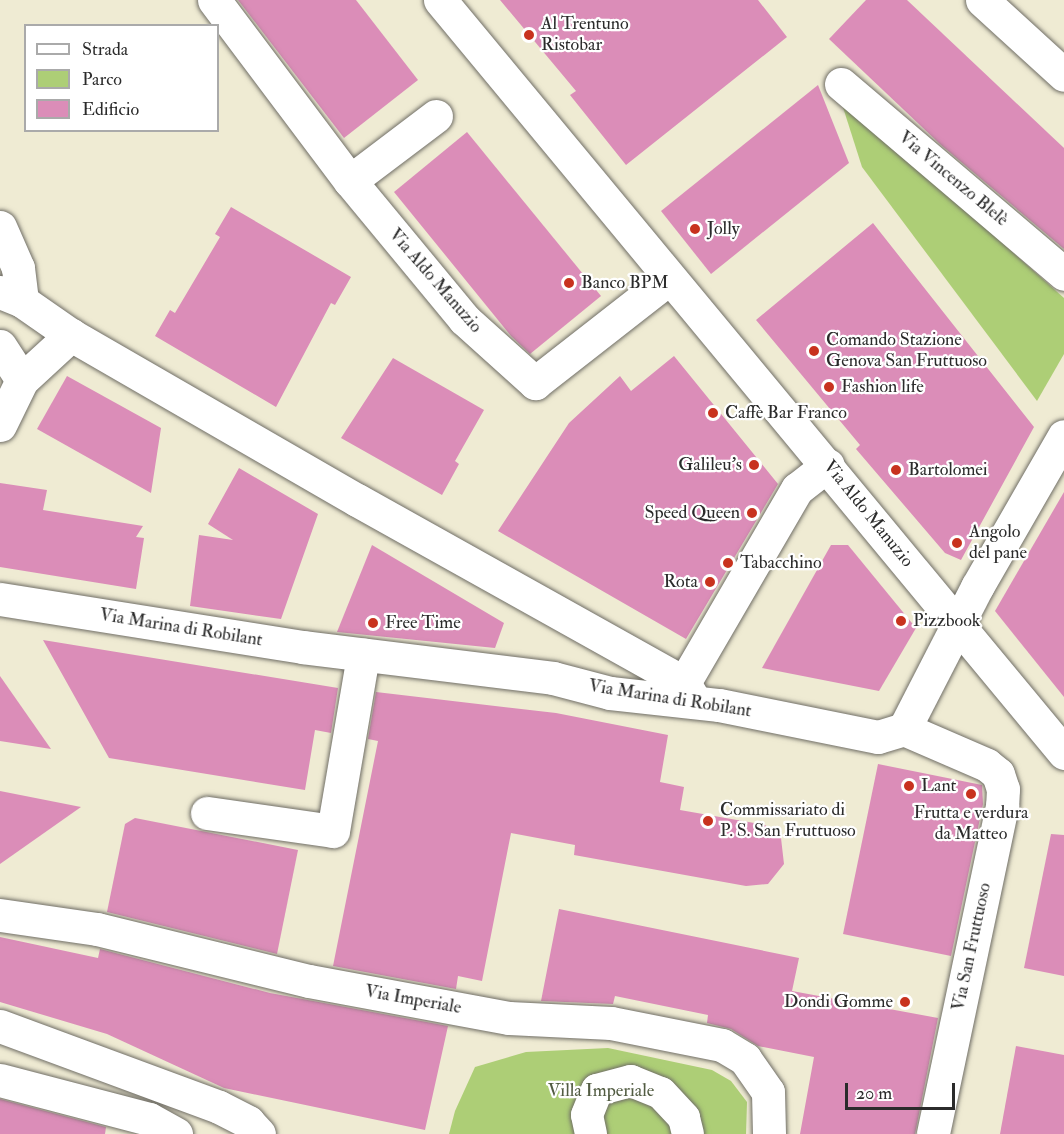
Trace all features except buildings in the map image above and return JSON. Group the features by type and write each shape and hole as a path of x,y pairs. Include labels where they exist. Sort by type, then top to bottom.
{"street":[{"name":"Via Aldo Manuzio","path":"214,0 350,181 464,319 535,383 668,279"},
{"name":"Via Aldo Manuzio","path":"440,0 668,279 828,465 958,627 1064,753"},
{"path":"982,0 1064,75"},
{"name":"Via Vincenzo Blelè","path":"841,84 1064,274"},
{"path":"350,181 436,116"},
{"path":"0,227 18,268 11,297 689,692 797,489 828,465"},
{"path":"0,425 22,381 71,334"},
{"path":"0,346 22,381"},
{"path":"903,729 1064,437"},
{"name":"Via Marina di Robilant","path":"0,599 363,655 553,678 610,693 689,692 878,736 903,729"},
{"path":"207,813 333,831 363,655"},
{"name":"Via San Fruttuoso","path":"903,729 987,765 998,774 1003,789 1002,806 933,1134"},
{"name":"Via Imperiale","path":"0,915 98,929 309,981 508,1018 610,1023 722,1045 746,1059 768,1092 769,1134"},
{"path":"0,1026 219,1107 248,1122 259,1134"},
{"path":"0,1080 149,1119 176,1134"},
{"path":"591,1134 587,1115 597,1090 631,1081 662,1093 684,1118 688,1134"}],"green space":[{"path":"840,98 1064,298 1064,354 1037,401 862,167"},
{"name":"Villa Imperiale","path":"608,1048 712,1070 731,1081 747,1102 746,1134 449,1134 455,1111 475,1067 526,1052"}],"place":[{"name":"Al Trentuno Ristobar","path":"529,35"},
{"name":"Jolly","path":"695,229"},
{"name":"Banco BPM","path":"569,283"},
{"name":"Comando Stazione Genova San Fruttuoso","path":"814,351"},
{"name":"Fashion life","path":"829,387"},
{"name":"Caffè Bar Franco","path":"713,413"},
{"name":"Galileu's","path":"754,465"},
{"name":"Bartolomei","path":"896,470"},
{"name":"Speed Queen","path":"752,513"},
{"name":"Angolo del pane","path":"957,543"},
{"name":"Tabacchino","path":"728,563"},
{"name":"Rota","path":"710,582"},
{"name":"Pizzbook","path":"901,621"},
{"name":"Free Time","path":"373,623"},
{"name":"Lant","path":"909,786"},
{"name":"Frutta e verdura da Matteo","path":"971,794"},
{"name":"Commissariato di P. S. San Fruttuoso","path":"708,821"},
{"name":"Dondi Gomme","path":"905,1002"}]}
